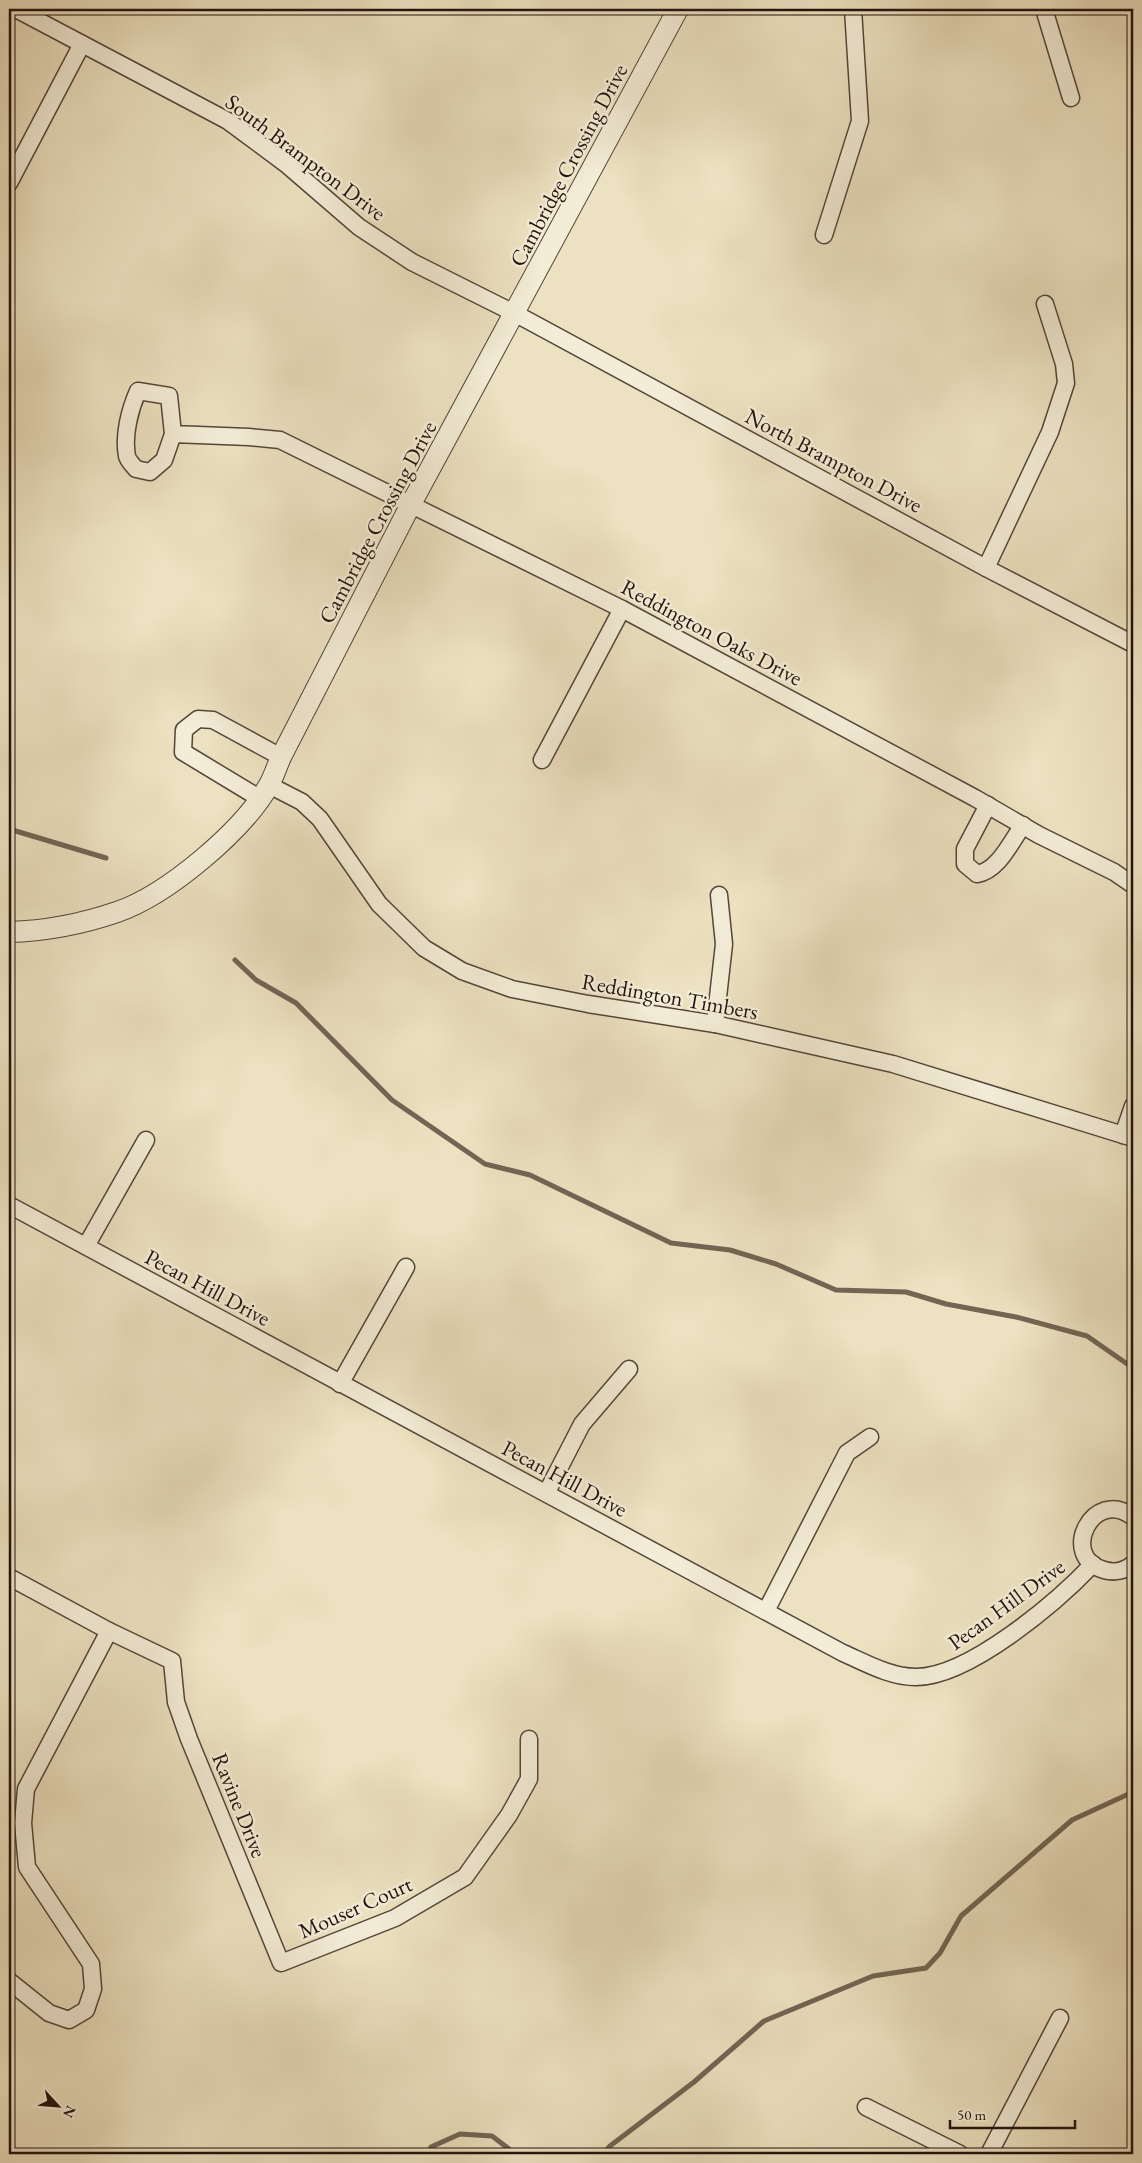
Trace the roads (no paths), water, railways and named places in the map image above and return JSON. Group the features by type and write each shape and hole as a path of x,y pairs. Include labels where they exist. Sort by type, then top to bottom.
{"street":[{"name":"South Brampton Drive","path":"16,9 228,121 286,164 366,232 412,262 516,314"},
{"name":"Cambridge Crossing Drive","path":"9,932 46,930 80,923 118,912 151,897 199,861 233,831 264,792 411,504 516,314 678,9"},
{"path":"824,235 860,121 853,9"},
{"path":"1044,9 1071,98"},
{"path":"9,183 82,44"},
{"path":"986,568 1050,432 1066,383 1064,364 1045,304"},
{"name":"North Brampton Drive","path":"516,314 986,568 1133,644"},
{"path":"138,390 169,396 172,434 164,460 150,472 136,469 127,458 130,408 138,390"},
{"name":"Reddington Oaks Drive","path":"172,434 280,440 622,609 988,805 1023,826 1114,872 1133,885"},
{"path":"542,760 622,609"},
{"name":"Reddington Timbers","path":"281,757 213,720 198,720 184,730 183,752 264,792 302,802 320,819 379,904 424,948 462,971 521,991 588,1004 715,1024 893,1064 1128,1137"},
{"path":"988,805 965,849 965,864 977,874 986,873 992,867 1023,826"},
{"path":"715,1024 724,944 719,895"},
{"path":"1128,1137 1133,1106"},
{"path":"86,1246 146,1140"},
{"name":"Pecan Hill Drive","path":"9,1206 340,1384 547,1492 851,1657 899,1675 917,1677 956,1669 988,1651 1070,1588 1094,1564"},
{"path":"340,1384 406,1267"},
{"path":"547,1492 582,1424 629,1369"},
{"path":"766,1611 848,1453 870,1437"},
{"name":"Pecan Hill Drive","path":"1133,1517 1122,1511 1102,1511 1086,1524 1082,1544 1085,1554 1094,1564 1109,1572 1120,1571 1133,1564"},
{"path":"9,1577 108,1631 26,1789 23,1823 26,1867 91,1964 93,1989 86,2010 69,2020 49,2013 9,1980"},
{"name":"Ravine Drive","path":"108,1631 172,1661 176,1702 189,1739 281,1963"},
{"name":"Mouser Court","path":"281,1963 395,1918 465,1878 509,1815 529,1779 529,1740"},
{"path":"989,2154 1060,2018"},
{"path":"866,2107 960,2154"}],"waterway":[{"path":"9,829 106,858"},
{"path":"235,960 256,980 296,1003 392,1100 485,1164 530,1175 671,1243 730,1250 776,1264 836,1290 906,1292 946,1304 1016,1317 1087,1336 1133,1368"},
{"path":"603,2154 610,2146 694,2082 764,2021 873,1976 926,1968 940,1953 961,1916 1072,1820 1133,1792"},
{"path":"428,2154 431,2147 460,2134 492,2136 509,2149 508,2154"}]}
